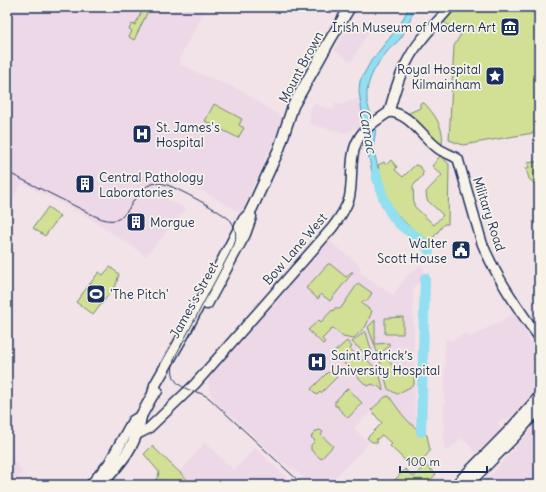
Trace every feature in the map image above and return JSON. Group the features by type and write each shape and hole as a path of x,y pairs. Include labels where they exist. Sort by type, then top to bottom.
{"main road":[{"name":"Mount Brown","path":"290,119 293,106 299,94 350,7"},
{"name":"James's Street","path":"91,485 109,464 131,434 140,425 141,416 153,394 169,373 245,234 251,220 249,214 279,149 290,119"},
{"path":"456,485 509,431 539,396"},
{"path":"467,485 511,440 539,408"},
{"name":"James's Street","path":"101,485 124,458 131,434"}],"street":[{"path":"389,112 408,58 450,7"},
{"name":"Bow Lane West","path":"188,391 332,228 344,212 349,198 354,151 358,140 373,123 389,112"},
{"name":"Military Road","path":"389,112 397,112 437,148 456,157 459,162 478,230 488,256 507,290 539,337"},
{"name":"James's Street","path":"131,434 148,429 188,391"}],"shaded area":[{"name":"St. James's Hospital","path":"7,7 207,7 181,55 180,64 198,73 241,90 285,120 266,157 241,214 237,210 204,192 177,180 168,200 186,209 146,256 87,216 22,183 7,207"},
{"path":"353,20 369,31 351,62 334,50"},
{"path":"360,98 365,125 361,129 355,128 347,133 309,124 310,111 314,103 333,110 335,102 343,104"},
{"name":"Saint Patrick’s University Hospital","path":"329,241 355,261 361,269 359,272 393,295 407,276 420,265 424,268 422,281 413,289 415,429 389,396 385,397 354,428 369,443 327,485 311,485 293,468 289,468 217,403 210,394 208,376 257,319"},
{"path":"515,313 528,332 530,341 538,344 539,347 539,386 514,415 504,421 502,419 498,423 501,430 476,453 462,438 447,451 444,448 445,339 451,341 466,333 469,338"},
{"path":"539,421 539,485 477,485 495,471"},
{"path":"205,443 234,470 255,448 295,485 193,485 180,472"},
{"path":"7,454 23,472 9,485 7,485"}],"green space":[{"name":"Royal Hospital Kilmainham","path":"454,7 539,7 539,132 463,145 449,140 454,46 461,34 442,21"},
{"path":"143,9 148,11 134,40 129,37 132,31 129,29 132,24 135,25"},
{"path":"420,103 424,103 438,122 442,133 442,144 407,114 420,108"},
{"path":"214,104 242,119 239,125 244,128 238,138 205,121"},
{"path":"440,156 449,164 448,224 444,224 430,242 410,227 393,209 384,192 378,165 384,162 386,165 391,160 397,167 395,170 403,177 415,165 419,166 424,172 413,186 414,206 434,225 443,215 427,200 426,192 442,175 432,166"},
{"path":"539,161 539,187 529,179 526,168 529,168 528,163"},
{"path":"48,207 60,216 45,236 33,228"},
{"path":"328,264 346,277 353,272 330,301 321,294 318,299 306,288"},
{"name":"'The Pitch'","path":"110,267 119,274 116,285 93,315 76,302 99,272 103,275"},
{"path":"358,283 372,293 367,301 363,301 362,304 372,311 366,326 353,339 343,337 333,328 322,339 325,342 323,344 308,330 319,320 321,322 336,307 338,309 341,308"},
{"path":"403,317 403,334 385,334 385,318"},
{"path":"375,320 375,344 389,343 389,346 381,353 403,376 411,369 414,369 414,385 397,394 388,389 380,360 368,327"},
{"path":"365,331 373,356 370,358 352,342"},
{"path":"347,341 352,347 350,349 362,360 366,359 376,369 380,376 383,391 377,385 376,387 373,384 367,386 352,371 351,367 347,366 333,353"},
{"path":"328,372 333,373 337,377 317,395 311,389"},
{"path":"348,388 362,403 348,418 338,408 338,406 335,406 335,401 337,401 337,399"},
{"path":"389,396 410,423 427,435 430,451 416,468 411,466 390,446 392,444 382,435 376,440 378,442 377,443 372,442 367,438 382,423 371,410 385,397"},
{"path":"320,430 323,432 321,435 333,446 321,459 311,450 311,445 315,441 311,437 316,431"},
{"path":"152,446 193,485 151,485 158,477 159,472 144,454"},
{"path":"425,465 436,474 426,485 398,485 394,481 405,469 414,477"}],"water":[{"path":"409,7 415,7 405,30 401,38 388,51 376,68 372,75 367,92 369,109 373,117 371,120 376,129 373,148 383,187 374,184 364,141 364,126 359,91 360,81 371,61 400,25"}],"waterway":[{"name":"Camac","path":"376,173 383,196 393,217 404,228 421,240 429,251"},
{"name":"Camac","path":"421,432 425,278"}],"tram line":[{"path":"7,172 95,216 107,220 116,220 123,216 137,195 144,188 158,183 170,186 188,195 227,217 231,221 236,233 234,245 176,355 173,365 174,378 180,385 209,398 303,485"}],"place":[{"name":"Irish Museum of Modern Art","path":"510,27"},
{"name":"Royal Hospital Kilmainham","path":"495,76"},
{"name":"St. James's Hospital","path":"142,134"},
{"name":"Central Pathology Laboratories","path":"85,184"},
{"name":"Morgue","path":"136,222"},
{"name":"Walter Scott House","path":"461,250"},
{"name":"'The Pitch'","path":"96,294"},
{"name":"Saint Patrick’s University Hospital","path":"317,362"}]}
